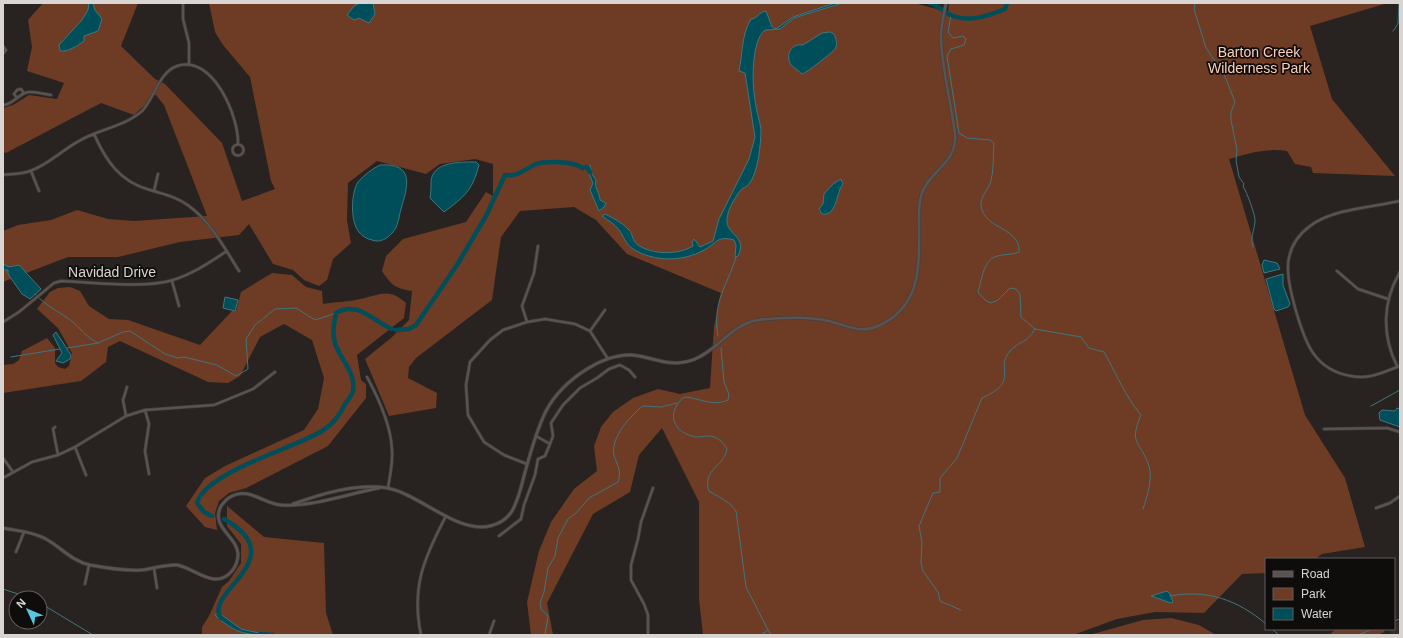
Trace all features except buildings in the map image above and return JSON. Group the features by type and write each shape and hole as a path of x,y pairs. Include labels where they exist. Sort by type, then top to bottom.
{"street":[{"path":"184,3 183,19 190,49 189,65"},
{"path":"293,504 311,497 352,489 373,486 382,487 406,494 446,516 469,524 486,527 504,520 516,504 536,436 547,410 561,390 589,367 608,359 633,355 658,362 687,361 696,359 748,322 772,319 815,318 831,321 854,329 866,330 879,326 902,310 910,298 916,280 919,253 919,208 922,192 931,177 949,160 955,146 954,128 941,38 946,3"},
{"path":"3,46 6,50 3,54"},
{"path":"3,175 31,171 80,140 126,122 134,117 148,104 167,73 177,66 189,65 204,71 227,98 235,119 238,144 244,149 242,154 239,155 234,154 233,150 238,144"},
{"path":"17,98 14,94 17,90 20,89 24,93"},
{"path":"3,106 9,104 24,93 30,92 51,95"},
{"path":"94,134 106,158 118,174 136,185 174,196 195,210 217,236 239,271"},
{"path":"31,171 39,190"},
{"path":"154,191 158,174"},
{"path":"1400,201 1332,215 1314,223 1302,233 1295,243 1289,257 1287,272 1289,287 1304,338 1312,352 1322,363 1338,373 1361,377 1377,375 1399,366 1386,335 1386,318 1388,299 1400,272"},
{"path":"527,322 522,306 534,273 538,246"},
{"name":"Navidad Drive","path":"3,322 24,308 48,287 61,282 147,284 172,281 198,270 227,251"},
{"path":"1337,271 1358,289 1388,299"},
{"path":"172,281 179,306"},
{"path":"590,330 605,310"},
{"path":"527,464 504,455 484,442 468,415 466,385 470,362 490,340 503,330 527,322 545,319 576,324 590,330 608,359"},
{"path":"500,536 521,519 524,505 536,475 538,459 546,456 553,436 551,423 554,416 580,388 616,366 625,367 635,377"},
{"path":"3,478 32,462 58,455 75,447 126,416 145,410 214,405 253,389 275,372"},
{"path":"367,377 382,405 392,449 392,467 388,488"},
{"path":"126,416 123,400 127,387"},
{"path":"145,410 149,424 145,451 149,474"},
{"path":"55,426 53,429 58,455"},
{"path":"1324,429 1387,428 1400,432"},
{"path":"536,436 550,444"},
{"path":"75,447 86,475"},
{"path":"3,458 13,472"},
{"path":"3,528 24,531 45,538 71,558 89,565 130,570 177,566 210,579 221,578 226,576 236,564 238,554 236,545 223,530 219,521 220,509 225,500 233,495 244,493 271,503 293,504 310,503 382,487"},
{"path":"648,635 648,615 632,580 631,565 641,522 653,488"},
{"path":"352,489 353,493"},
{"path":"1376,508 1390,504 1400,496"},
{"path":"421,635 417,608 422,569 428,550 446,516"},
{"path":"16,552 24,531"},
{"path":"85,584 89,565"},
{"path":"154,568 157,588"},
{"path":"489,635 494,621"}],"shaded area":[{"path":"1400,621 1400,635 1391,635 1389,630 1395,630 1395,623"}],"green space":[{"name":"Barton Creek Wilderness Park","path":"43,3 138,3 121,46 155,79 165,84 222,143 242,201 275,189 271,181 250,77 223,45 215,32 209,3 914,3 948,12 949,3 1388,3 1310,26 1332,99 1395,176 1313,173 1311,167 1295,164 1287,151 1279,150 1250,153 1229,159 1305,415 1345,478 1365,547 1322,554 1316,558 1265,558 1265,573 1242,574 1204,613 1155,612 1117,619 1073,635 703,635 699,599 699,502 662,428 639,455 630,492 593,514 547,603 553,635 531,635 527,602 539,551 551,522 574,489 597,471 594,446 601,427 613,412 633,398 658,389 680,394 710,388 714,327 721,293 627,254 596,220 574,207 520,211 501,237 492,300 416,358 409,367 408,378 437,393 436,408 389,416 365,359 391,338 409,320 412,291 394,286 385,276 382,271 386,256 403,239 466,222 486,192 493,196 493,164 475,159 440,164 426,174 377,161 348,183 347,220 351,243 333,259 327,280 319,286 304,280 293,270 273,264 249,224 239,235 180,242 118,257 68,257 3,282 3,231 18,225 51,220 77,210 108,219 134,221 207,216 164,105 156,95 151,95 144,106 134,115 101,103 6,153 3,152 3,108 13,105 29,95 57,99 64,83 27,71 32,47 28,20"},
{"path":"272,273 292,275 306,287 322,291 323,304 355,300 379,294 394,295 406,303 404,318 357,355 361,380 366,384 366,398 328,446 246,488 229,493 219,501 215,513 217,530 205,527 186,506 205,478 225,466 304,430 318,409 324,378 312,340 284,324 260,337 240,376 228,383 208,382 120,341 108,347 106,362 81,381 3,393 3,365 13,364 19,360 22,351 47,338 55,348 55,363 58,367 65,369 69,366 72,353 58,328 37,309 50,292 58,288 70,287 80,291 89,306 109,319 128,320 200,345 232,311 236,311 241,292"},
{"path":"227,506 264,537 324,543 326,613 333,635 202,635 202,627 209,616 222,587 229,581 241,563 241,544 227,526"},
{"path":"1171,618 1199,625 1216,635 1089,635 1143,620"},
{"path":"1335,630 1384,630 1384,632 1378,635 1329,635"}],"water":[{"path":"89,3 93,3 95,10 102,19 98,31 84,36 84,41 72,48 66,51 60,51 59,45 82,20 88,10"},
{"path":"360,3 373,3 375,14 369,23 359,18 354,20 347,15 354,6"},
{"path":"835,3 842,3 794,18 780,29 765,30 757,43 753,74 754,93 761,130 758,158 755,173 752,179 736,197 730,208 727,219 729,229 738,239 740,244 738,256 735,257 736,245 734,240 728,239 720,239 708,248 687,257 668,259 650,256 630,247 621,232 602,216 605,214 627,227 638,245 651,251 666,253 680,251 693,246 692,242 694,239 700,247 713,241 719,219 749,159 755,137 745,73 739,71 745,32 751,19 766,11 772,27 776,29 793,17"},
{"path":"830,32 834,34 837,43 835,49 802,74 791,65 789,61 789,54 792,48 803,45 822,33"},
{"path":"476,162 479,165 474,181 467,192 444,212 430,198 431,182 436,170 448,164"},
{"path":"380,165 391,165 399,168 404,172 407,184 396,227 388,237 383,240 375,241 366,238 359,232 354,222 352,207 354,193 358,182 368,172"},
{"path":"590,165 592,174 596,180 600,200 606,203 599,211 590,190 593,183 586,167"},
{"path":"841,179 843,184 836,203 831,212 822,214 819,209 823,204 824,194 833,184"},
{"path":"1264,260 1277,263 1280,269 1264,273 1262,265"},
{"path":"3,264 9,267 19,265 41,289 30,299 22,294 8,274 8,270 3,270"},
{"path":"1283,274 1283,285 1290,304 1288,307 1276,311 1274,309 1266,279"},
{"path":"225,297 238,300 235,311 223,308"},
{"path":"56,332 71,355 70,359 63,363 56,361 62,353 53,335"},
{"path":"1397,408 1400,409 1400,427 1380,420 1379,413 1382,410 1395,411"},
{"path":"1167,591 1173,602 1171,603 1151,596"},
{"path":"219,613 241,629 268,635 245,633 233,629 215,615"}],"waterway":[{"path":"930,3 936,5 951,15 965,18 978,18 992,14 1005,9 1007,3"},
{"path":"1195,3 1194,9 1206,48 1224,74 1235,102 1231,112 1231,120 1237,150 1236,160 1239,177 1244,184 1243,186 1251,204 1255,219 1252,238 1253,247"},
{"path":"1393,31 1398,24 1399,3"},
{"path":"951,15 948,32 953,38 963,36 966,39 964,45 951,49 947,56 959,133 967,138 990,140 994,143 993,169 990,184 982,199 981,206 985,216 1015,238 1018,244 1019,252 992,258 986,266 978,292 985,300 991,303 998,300 1010,288 1016,289 1020,294 1021,317 1035,329 1026,340 1016,345 1006,357 1004,364 1005,375 1001,386 994,392 982,398 957,458 940,478 940,492 933,493 919,526 922,542 921,563 923,571 938,592 940,601 961,610"},
{"path":"396,330 409,329 416,325 457,265 486,216 505,175 518,174 536,164 553,162 573,164 582,168 587,167 590,172"},
{"path":"718,336 717,313 721,295 736,257"},
{"path":"35,294 45,303 74,323 87,336 98,343"},
{"path":"67,348 98,343 123,332 130,331 165,354 178,358 184,357 217,365 236,376 248,369 246,339 255,325 275,309 296,308 315,320 336,313"},
{"path":"212,516 204,512 197,503 204,492 216,481 252,462 322,431 329,426 341,412 351,396 353,391 352,377 337,349 334,339 336,313 351,309 358,310 392,329"},
{"path":"1035,329 1081,337 1089,348 1104,352 1125,392 1141,415 1137,425 1136,438 1146,458 1150,471 1149,488 1143,509"},
{"path":"721,348 724,382 729,394 728,400 717,403 684,397 675,408 674,419 679,429 685,433 695,437 714,437 722,442 727,449 722,460 708,478 709,491 729,503 736,511 746,587 768,630 761,635"},
{"path":"11,357 60,349"},
{"path":"1371,406 1400,390"},
{"path":"545,635 548,616 541,609 540,603 544,592 548,568 555,556 558,538 568,519 577,512 589,498 618,482 619,471 614,455 615,441 627,421 643,406 661,407 677,403"},
{"path":"221,618 219,608 223,597 242,574 249,561 251,548 243,534 224,519"},
{"path":"3,589 8,591"},
{"path":"1170,596 1197,594 1221,598 1244,609 1265,623"},
{"path":"48,608 93,635"},
{"path":"1395,621 1400,619"},
{"path":"768,630 771,635"},
{"path":"1273,630 1279,635"},
{"path":"1358,635 1370,630"},
{"path":"260,634 273,635"}]}
